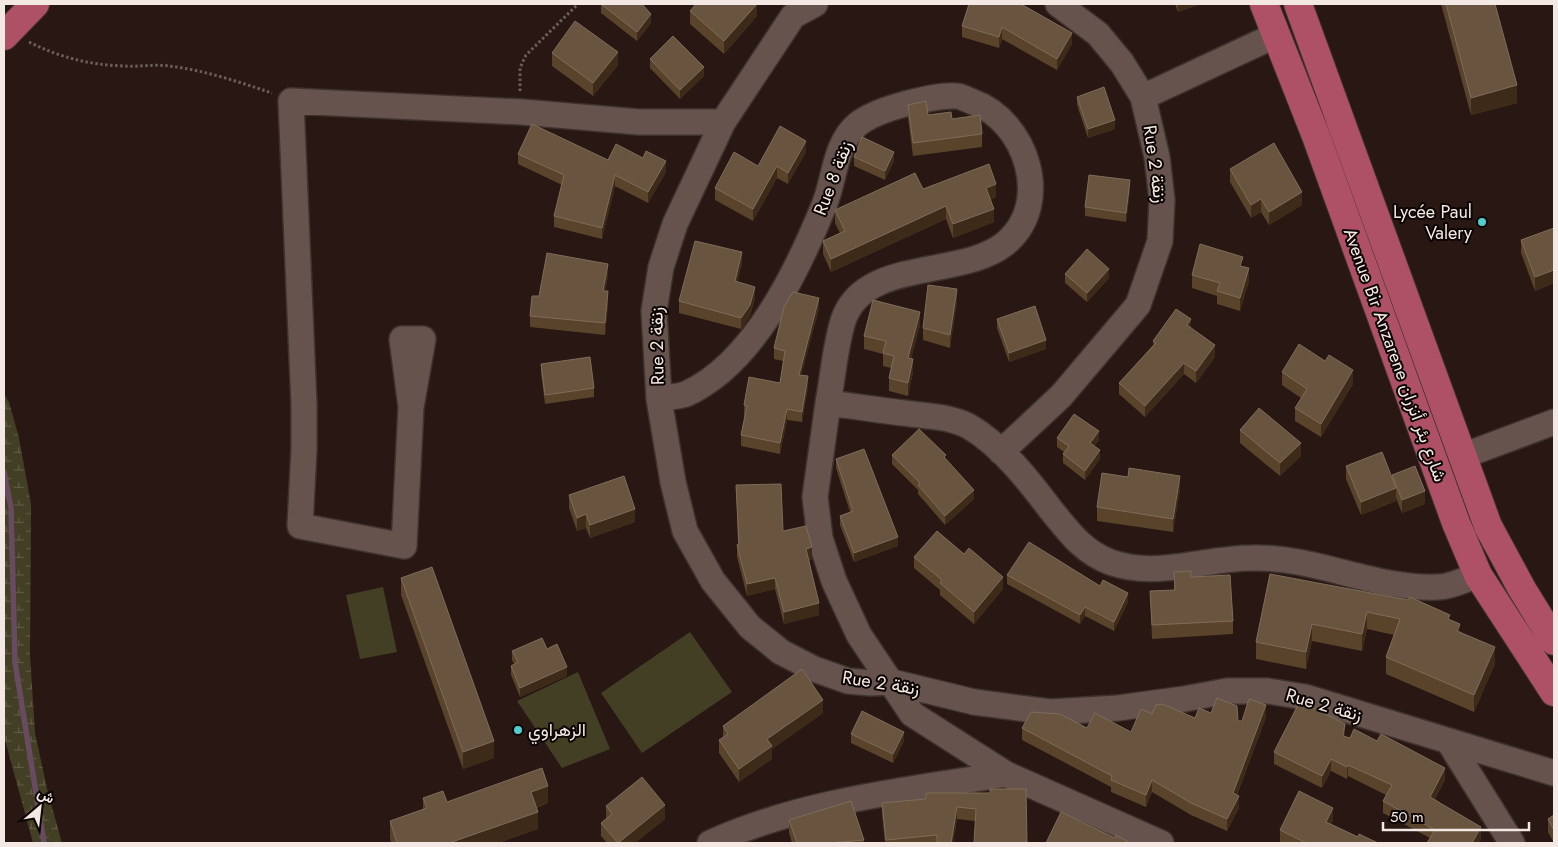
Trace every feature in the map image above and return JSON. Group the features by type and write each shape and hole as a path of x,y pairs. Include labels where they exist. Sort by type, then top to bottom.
{"main road":[{"path":"6,34 35,4"},
{"name":"Avenue Bir Anzarene شارع بئر أنزران","path":"1264,4 1316,136 1456,523 1478,575 1554,692"},
{"name":"Avenue Bir Anzarene شارع بئر أنزران","path":"1298,4 1488,526 1522,589 1554,642"}],"street":[{"name":"Rue 2 زنقة","path":"815,4 788,10 723,122 675,224 661,267 654,311 658,399 673,482 685,531 714,581 750,627 781,652 814,669 848,681 892,682 974,702 1050,712 1118,708 1184,700 1227,691 1268,691 1306,697 1554,774"},
{"name":"Rue 2 زنقة","path":"1001,452 1061,396 1138,305 1160,241 1162,200 1157,157 1143,97 1122,63 1098,34 1058,4"},
{"path":"1143,97 1276,35"},
{"name":"Rue 8 زنقة","path":"658,399 683,395 710,380 730,363 752,339 772,310 825,202 843,142 859,123 888,109 921,100 957,96 985,106 1004,122 1020,147 1028,166 1031,191 1029,211 1017,234 997,251 950,267 920,270 885,279 859,296 844,319 828,403 816,497 820,538 834,581 860,635 912,714 1006,774 1160,843"},
{"path":"411,407 404,546 300,526 304,423 291,101 522,112 639,122 723,122"},
{"path":"828,403 948,419 968,426 1001,452 1071,536 1090,551 1110,562 1134,568 1166,569 1224,560 1253,558 1284,559 1406,586 1432,587 1440,587 1478,575"},
{"path":"1463,456 1554,422"},
{"path":"1449,742 1512,843"},
{"path":"710,843 786,816 841,803 1006,774"}],"path":[{"path":"522,112 520,68 526,54 578,4"},
{"path":"6,34 53,54 79,61 125,66 168,66 231,79 291,101"}],"green space":[{"path":"4,394 9,402 19,438 31,504 30,655 35,733 48,793 62,843 33,843 5,740"},
{"path":"383,587 397,652 360,659 346,595"},
{"path":"690,632 732,692 642,753 601,693"},
{"path":"578,672 610,749 562,768 517,701"}],"building":[{"path":"601,4 642,4 651,14 637,32"},
{"path":"696,4 757,4 724,41 690,11"},
{"path":"969,4 1021,4 1072,33 1057,59 1002,27 999,37 962,26"},
{"path":"1446,4 1495,4 1517,85 1471,98"},
{"path":"575,21 618,52 593,83 552,53"},
{"path":"673,36 704,67 680,90 650,59"},
{"path":"1104,87 1115,120 1088,129 1077,97"},
{"path":"926,101 928,115 951,112 952,119 980,115 982,134 913,143 908,105"},
{"path":"532,124 608,160 616,144 643,158 646,151 666,161 648,192 615,175 602,228 554,216 564,175 518,154"},
{"path":"780,126 806,141 788,173 777,166 753,209 715,188 734,152 758,166"},
{"path":"862,137 894,152 885,171 854,157"},
{"path":"1274,143 1302,192 1269,212 1261,199 1251,205 1230,169"},
{"path":"989,164 996,184 986,188 994,209 953,224 946,206 831,259 823,241 845,231 835,210 915,173 923,189"},
{"path":"1089,175 1130,180 1126,213 1085,207"},
{"path":"1554,228 1554,270 1535,277 1521,240"},
{"path":"695,241 742,252 735,281 755,287 750,305 741,318 679,301"},
{"path":"1200,244 1243,257 1240,266 1249,268 1240,298 1217,291 1220,283 1192,275"},
{"path":"1087,249 1109,269 1087,293 1065,274"},
{"path":"547,253 608,264 603,291 608,291 605,323 530,316 532,296 539,296"},
{"path":"928,285 957,289 950,335 923,328"},
{"path":"793,292 819,298 799,375 808,376 802,412 787,409 780,443 741,435 747,406 744,405 749,377 780,383 785,351 774,348 784,307"},
{"path":"873,300 920,312 908,358 913,359 908,383 889,378 894,356 883,353 886,341 864,336"},
{"path":"1035,306 1046,340 1009,353 997,319"},
{"path":"1176,309 1191,319 1187,325 1215,345 1196,371 1184,363 1145,406 1119,383 1156,343 1153,341"},
{"path":"1299,344 1325,361 1329,355 1353,370 1321,424 1295,408 1307,389 1282,372"},
{"path":"590,357 594,388 545,395 541,364"},
{"path":"1259,408 1301,443 1280,463 1240,430"},
{"path":"1074,414 1099,431 1090,443 1100,450 1085,471 1063,454 1069,446 1057,438"},
{"path":"919,429 946,455 944,457 974,490 945,516 918,485 920,483 892,455"},
{"path":"864,449 898,537 854,553 840,516 853,511 836,459"},
{"path":"1382,452 1396,488 1361,502 1346,466"},
{"path":"1415,466 1425,491 1402,500 1392,475"},
{"path":"1129,468 1180,476 1173,519 1097,507 1102,473 1128,477"},
{"path":"624,476 635,509 590,525 586,514 577,518 569,495"},
{"path":"781,484 783,531 806,526 812,547 806,549 819,603 784,612 775,578 747,584 737,545 739,544 736,485"},
{"path":"937,531 964,554 969,548 1003,577 974,612 940,583 942,580 914,557"},
{"path":"1029,542 1100,586 1103,580 1128,593 1114,622 1085,607 1080,615 1007,575"},
{"path":"432,567 494,741 463,752 401,578"},
{"path":"1191,571 1191,577 1230,575 1233,621 1152,625 1150,591 1175,590 1174,572"},
{"path":"1270,574 1408,600 1410,597 1450,615 1448,619 1460,624 1457,631 1495,647 1474,695 1386,657 1400,619 1367,612 1362,634 1312,624 1306,652 1256,642"},
{"path":"542,638 547,649 557,644 567,667 520,688 511,666 518,662 512,651"},
{"path":"802,669 823,700 767,739 772,746 739,769 719,740 728,734 723,726"},
{"path":"1217,698 1237,706 1238,721 1242,721 1249,699 1266,705 1233,793 1239,796 1227,819 1191,803 1152,780 1146,795 1111,780 1112,776 1022,728 1031,712 1060,714 1087,728 1095,713 1131,732 1141,709 1152,714 1156,705 1162,704 1195,718 1199,708 1211,713"},
{"path":"1300,701 1345,724 1343,736 1350,738 1354,729 1377,741 1381,734 1445,768 1430,797 1481,827 1472,843 1427,843 1435,830 1383,801 1392,785 1331,759 1322,776 1274,752"},
{"path":"862,711 904,732 893,754 851,734"},
{"path":"542,768 548,786 531,792 538,812 449,843 397,843 390,821 427,808 423,798 443,791 447,802"},
{"path":"642,777 665,805 618,843 601,823 612,814 606,806"},
{"path":"990,789 1026,789 1027,843 974,843 976,809 957,807 951,843 937,843 937,835 886,840 882,803 926,799 926,793 990,793"},
{"path":"1299,791 1333,808 1326,822 1358,837 1359,834 1378,843 1306,843 1280,830"},
{"path":"851,801 864,840 797,843 789,820"},
{"path":"1061,812 1115,838 1116,835 1130,843 1046,843"},
{"path":"1554,815 1554,830 1548,819"}],"waterway":[{"path":"4,472 11,508 15,662 44,843"}],"place":[{"name":"Lycée Paul Valery","path":"1482,222"},
{"name":"الزهراوي","path":"518,730"}]}
